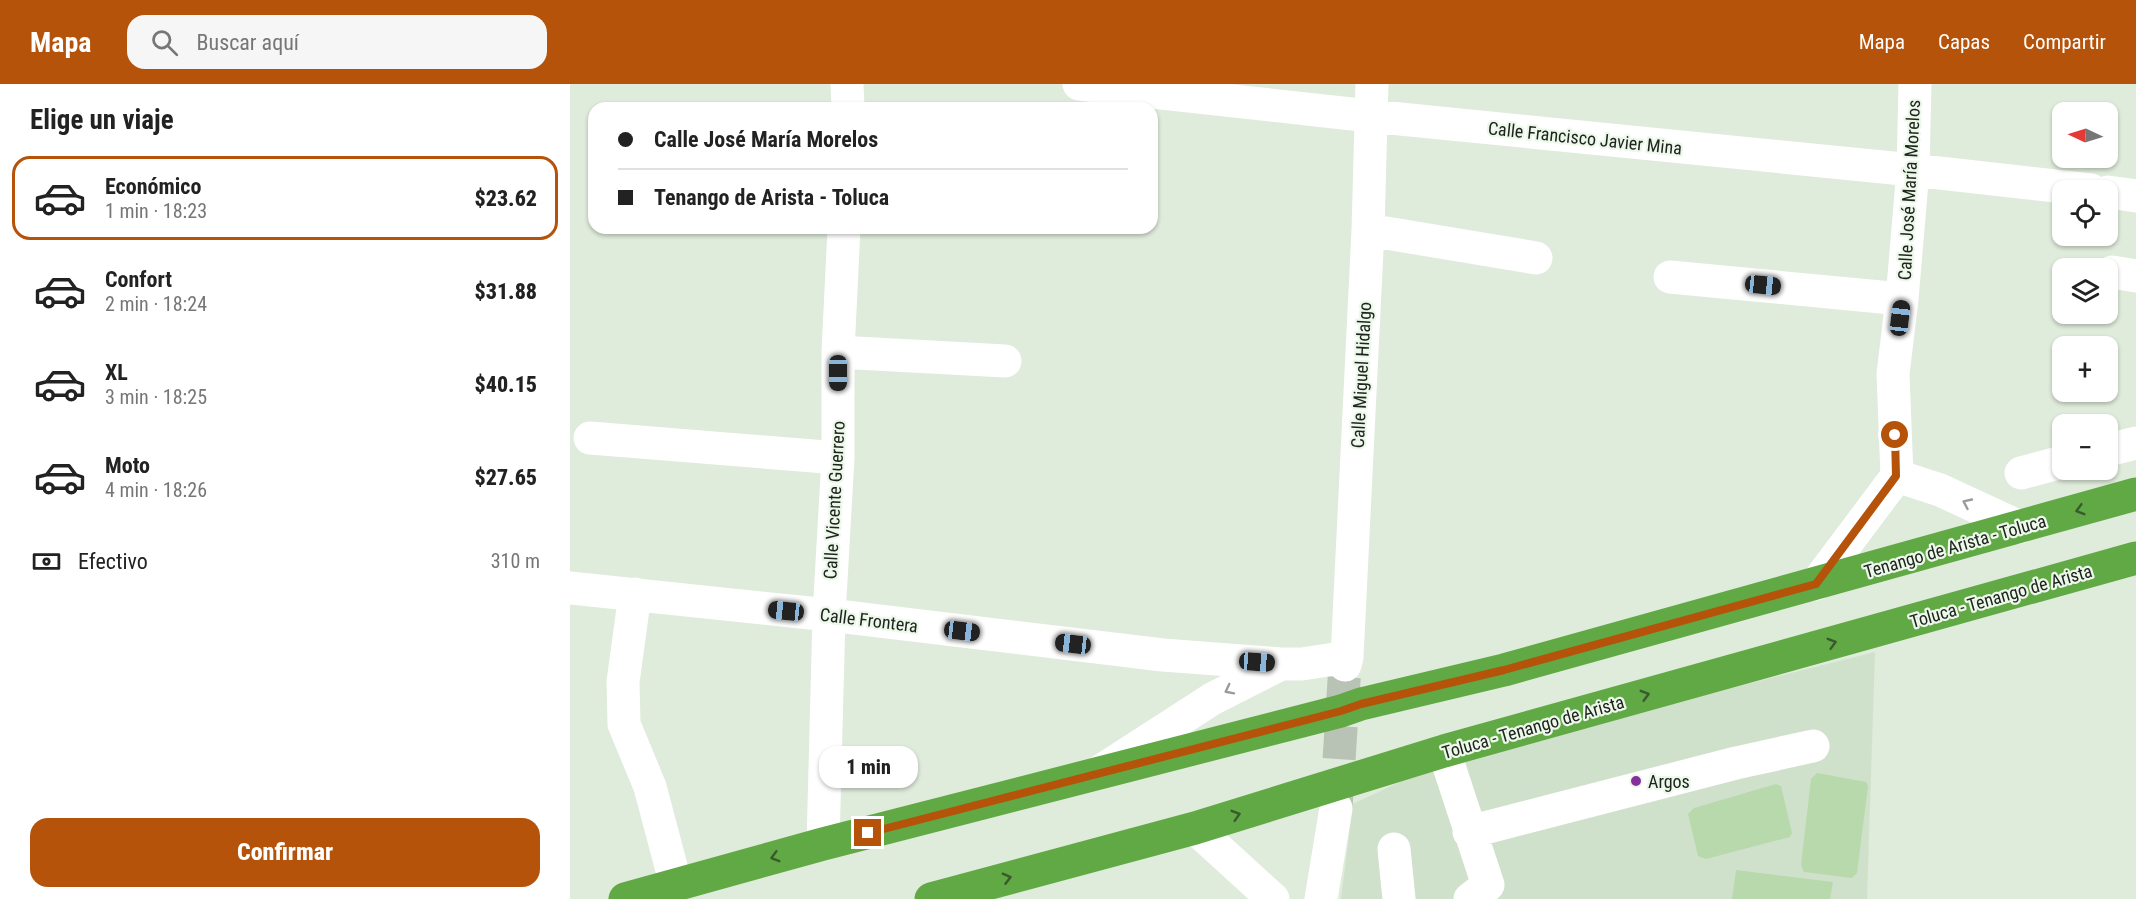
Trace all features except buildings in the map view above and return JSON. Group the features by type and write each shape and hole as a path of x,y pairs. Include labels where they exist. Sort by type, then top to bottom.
{"highway":[{"name":"Tenango de Arista - Toluca","path":"625,899 823,844 1361,704 1504,670 2136,494"},
{"name":"Toluca - Tenango de Arista","path":"931,899 978,893 1444,752 2136,558"}],"street":[{"path":"848,84 848,102"},
{"name":"Calle Francisco Javier Mina","path":"1079,84 2052,186"},
{"name":"Calle Miguel Hidalgo","path":"1346,661 1368,230 1372,84"},
{"name":"Calle José María Morelos","path":"1896,476 1893,374 1913,170 1915,84"},
{"path":"2118,193 2136,196"},
{"path":"1368,230 1536,258"},
{"name":"Calle Vicente Guerrero","path":"823,844 828,615 838,458 838,352 844,234"},
{"path":"1670,277 1902,298"},
{"path":"838,352 1005,361"},
{"path":"590,438 838,458"},
{"path":"2118,447 2136,442"},
{"path":"2021,473 2052,465"},
{"path":"1816,584 1896,476 1940,490 2020,527"},
{"name":"Calle Frontera","path":"570,588 828,615 1162,655 1281,664 1346,661"},
{"path":"635,594 623,682 624,724 650,787 676,885"},
{"path":"1095,774 1212,699 1281,664"},
{"path":"1469,832 1736,763 1813,746"},
{"path":"1444,752 1488,885 1470,899"},
{"path":"1322,899 1336,808"},
{"path":"1195,828 1273,899"},
{"path":"1394,849 1399,899"}],"shaded area":[{"name":"Argos","path":"1875,652 1867,899 1341,899 1353,804 1449,759"}],"green space":[{"path":"1817,773 1866,782 1868,786 1857,873 1852,878 1804,872 1801,865 1811,779"},
{"path":"1776,784 1781,786 1792,833 1790,837 1706,859 1698,856 1688,814 1694,808"},
{"path":"1736,870 1833,882 1830,899 1732,899"}],"tunnel":[{"path":"1336,808 1345,665"}],"place":[{"name":"Argos","path":"1636,781"}],"route":[{"path":"868,833 1361,704 1504,670 1816,584 1896,476 1895,435"}]}
